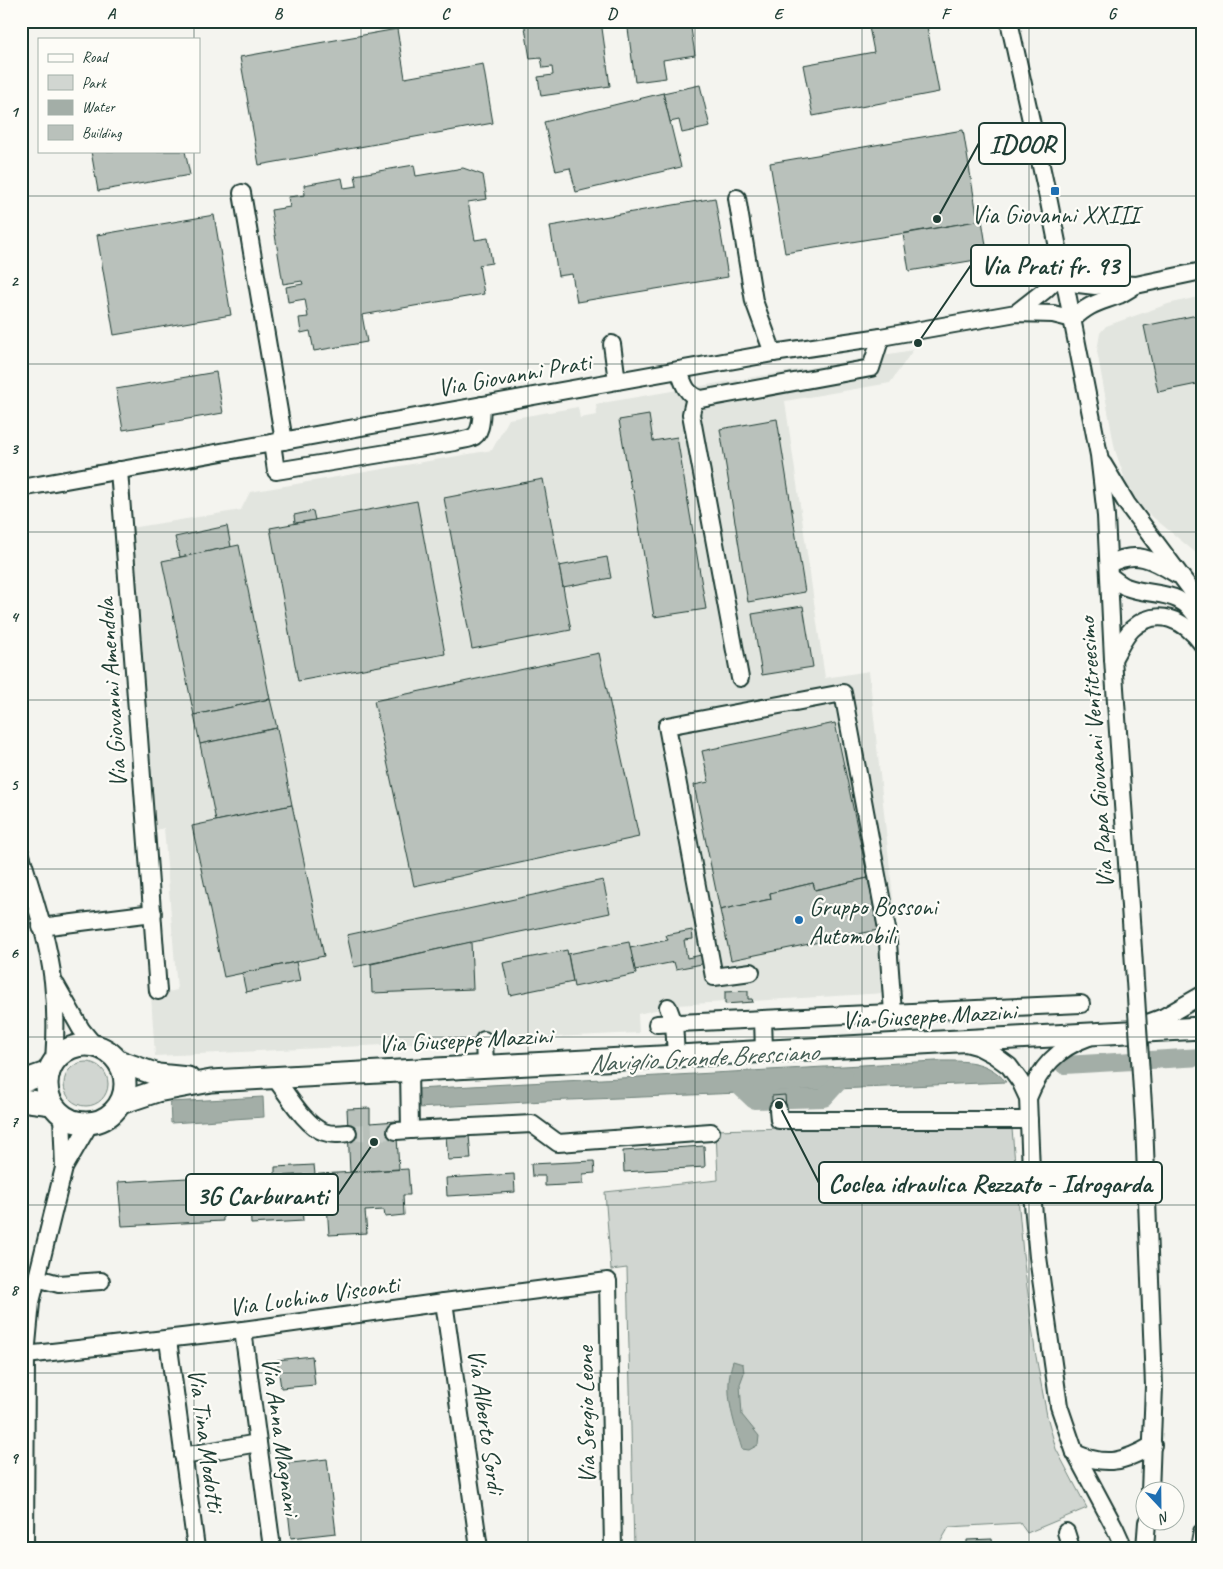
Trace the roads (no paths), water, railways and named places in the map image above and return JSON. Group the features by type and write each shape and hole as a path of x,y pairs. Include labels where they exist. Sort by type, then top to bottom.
{"main road":[{"name":"Via Giuseppe Mazzini","path":"90,1123 111,1115 120,1104 158,1091 210,1081 1202,1028"},
{"name":"Via Giuseppe Mazzini","path":"94,1045 110,1052 118,1061 158,1075 210,1081"},
{"path":"21,1082 51,1067 63,1052 75,1046 94,1045"},
{"path":"118,1061 124,1071 126,1082 125,1093 120,1104"},
{"path":"51,1067 47,1088 57,1109"},
{"path":"21,1100 57,1109 76,1122 90,1123"}],"street":[{"name":"Via Papa Giovanni Ventitreesimo","path":"1009,21 1073,319 1099,455 1106,516 1113,659 1144,1121 1154,1386 1151,1482"},
{"path":"242,193 278,442 276,471 472,438 480,428 482,405"},
{"path":"737,198 754,301 773,353"},
{"path":"1063,273 1078,284 1095,286 1136,285 1202,271"},
{"name":"Via Giovanni Prati","path":"1016,313 1063,273"},
{"path":"1073,319 1084,309 1098,301 1120,295 1136,285"},
{"name":"Via Giovanni Prati","path":"21,488 773,353 881,337 1016,313 1053,314 1073,319"},
{"path":"679,370 684,388 695,397 701,399 871,368 881,337"},
{"path":"612,344 617,381"},
{"path":"695,397 691,414 740,678"},
{"path":"1099,455 1127,504 1173,563 1182,578"},
{"name":"Via Giovanni Amendola","path":"119,470 158,990"},
{"path":"1126,558 1152,560 1182,578 1188,584 1196,599 1202,624 1188,607 1178,600 1167,595 1128,588 1109,570 1126,558"},
{"path":"1113,659 1131,630 1149,619 1170,618 1180,622 1189,628 1202,644"},
{"path":"751,972 714,977 667,726 843,694 887,929 884,955 893,1013"},
{"path":"21,855 42,927 53,981 56,1024 51,1067"},
{"path":"42,927 152,913"},
{"path":"53,981 81,1029 94,1045"},
{"path":"1125,1032 1164,1017 1202,995"},
{"path":"657,1024 1081,1004"},
{"path":"668,1007 674,1023 676,1055"},
{"path":"763,1019 764,1051"},
{"path":"1098,1033 1078,1040 1061,1050 1047,1064 1035,1080 1028,1098 1028,1120 1032,1194 1045,1313 1059,1406 1075,1453 1124,1548"},
{"path":"484,1040 485,1066"},
{"path":"958,1041 977,1046 994,1054 1008,1066 1020,1081 1028,1098"},
{"path":"409,1069 403,1131 532,1124 558,1144 710,1132"},
{"path":"274,1077 307,1120 315,1127 322,1132 331,1134 348,1133"},
{"path":"57,1109 64,1168"},
{"path":"778,1109 779,1120 1028,1120"},
{"path":"24,1548 26,1355 31,1302 64,1168 90,1123"},
{"path":"37,1278 59,1284 101,1281"},
{"name":"Via Luchino Visconti","path":"26,1355 168,1340 608,1281"},
{"name":"Via Sergio Leone","path":"608,1281 613,1548"},
{"name":"Via Alberto Sordi","path":"444,1302 479,1548"},
{"name":"Via Anna Magnani","path":"243,1330 272,1548"},
{"name":"Via Tina Modotti","path":"168,1340 196,1548"},
{"path":"184,1456 258,1443"},
{"path":"1075,1453 1097,1461 1109,1462 1131,1457 1153,1445"},
{"path":"1066,1532 1071,1548"},
{"path":"1145,1548 1146,1532"},
{"path":"1199,1548 1202,1532"}],"water":[{"path":"936,1061 983,1065 999,1074 1006,1082 417,1108 416,1089"},
{"path":"263,1097 264,1117 171,1123 170,1102"},
{"path":"733,1361 743,1364 744,1373 740,1384 742,1415 759,1436 758,1445 749,1450 742,1449 730,1405 729,1383"}],"waterway":[{"name":"Naviglio Grande Bresciano","path":"1064,1065 1202,1057"},
{"path":"735,1082 754,1100 824,1098 844,1076"}],"tunnel":[{"path":"348,1133 396,1131"}],"place":[{"name":"Via Giovanni XXIII","path":"1055,191"},
{"name":"IDOOR","path":"937,219"},
{"name":"Via Prati fr. 93","path":"918,343"},
{"name":"Gruppo Bossoni Automobili","path":"799,920"},
{"name":"Coclea idraulica Rezzato - Idrogarda","path":"779,1105"},
{"name":"3G Carburanti","path":"374,1142"}]}
